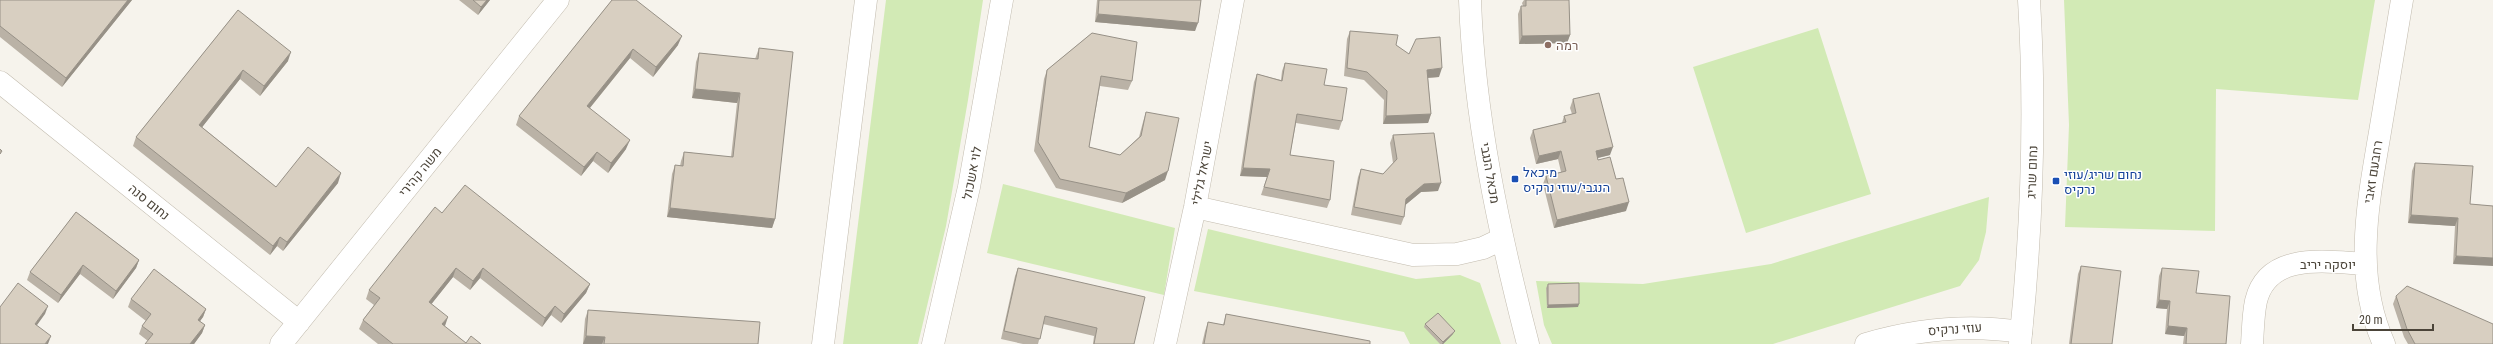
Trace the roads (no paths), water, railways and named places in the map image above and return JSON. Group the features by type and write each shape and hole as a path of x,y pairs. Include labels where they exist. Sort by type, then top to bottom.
{"street":[{"name":"משה קהירי","path":"281,344 558,0"},
{"path":"823,344 866,0"},
{"name":"לוי אשכול","path":"933,344 969,187 1002,0"},
{"name":"ישראל גלילי","path":"1165,344 1195,207 1233,0"},
{"name":"מכאל הנגבי","path":"1470,0 1485,149 1502,239 1528,344"},
{"name":"נחום שריג","path":"2021,338 2032,157 2029,0"},
{"name":"רחבעם זאבי","path":"2384,344 2369,302 2365,264 2367,214 2402,0"},
{"name":"נחום סנה","path":"0,82 298,322"},
{"path":"1195,207 1413,255 1457,254 1483,248 1502,239"},
{"name":"יוסקה יריב","path":"2252,344 2259,294 2270,276 2280,268 2304,262 2365,264"},
{"name":"עוזי נרקיס","path":"1866,344 1904,334 1947,328 1991,327 2021,338"}],"place":[{"name":"רמה","path":"1548,45"},
{"name":"מיכאל הנגבי/עוזי נרקיס","path":"1515,179"},
{"name":"נחום שריג/עוזי נרקיס","path":"2056,181"}]}
